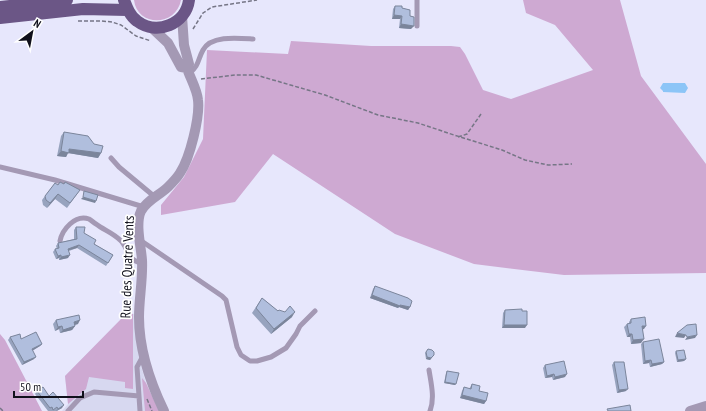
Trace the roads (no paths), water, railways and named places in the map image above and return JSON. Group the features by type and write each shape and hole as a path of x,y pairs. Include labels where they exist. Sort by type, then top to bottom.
{"main road":[{"path":"0,7 67,0"},
{"path":"0,18 126,5 137,21 151,27 165,27 177,21 192,1"}],"street":[{"name":"Rue des Quatre Vents","path":"164,411 154,390 143,356 140,337 139,317 142,263 140,217 144,207 167,188 180,173 187,158 198,116 198,98 189,75 189,64 184,45 182,16"},
{"name":"Rue des Quatre Vents","path":"151,27 168,43 181,67 189,75"},
{"path":"690,411 706,406"}],"lane":[{"path":"417,0 418,26"},
{"path":"189,75 197,67 204,48 212,41 233,38 253,39"},
{"path":"111,158 118,167 155,198"},
{"path":"0,167 55,180 144,207"},
{"path":"60,242 61,236 72,222 80,219 88,219 119,239 124,244 130,257 142,263"},
{"path":"140,239 226,300 237,347 241,355 250,361 257,361 271,357 286,348 300,326 315,311"},
{"path":"140,411 137,367 143,356"},
{"path":"429,370 432,388 432,407 430,411"},
{"path":"68,411 80,398 94,392 139,396"}],"water":[{"path":"663,83 685,83 688,88 685,93 663,92 660,88"}]}
